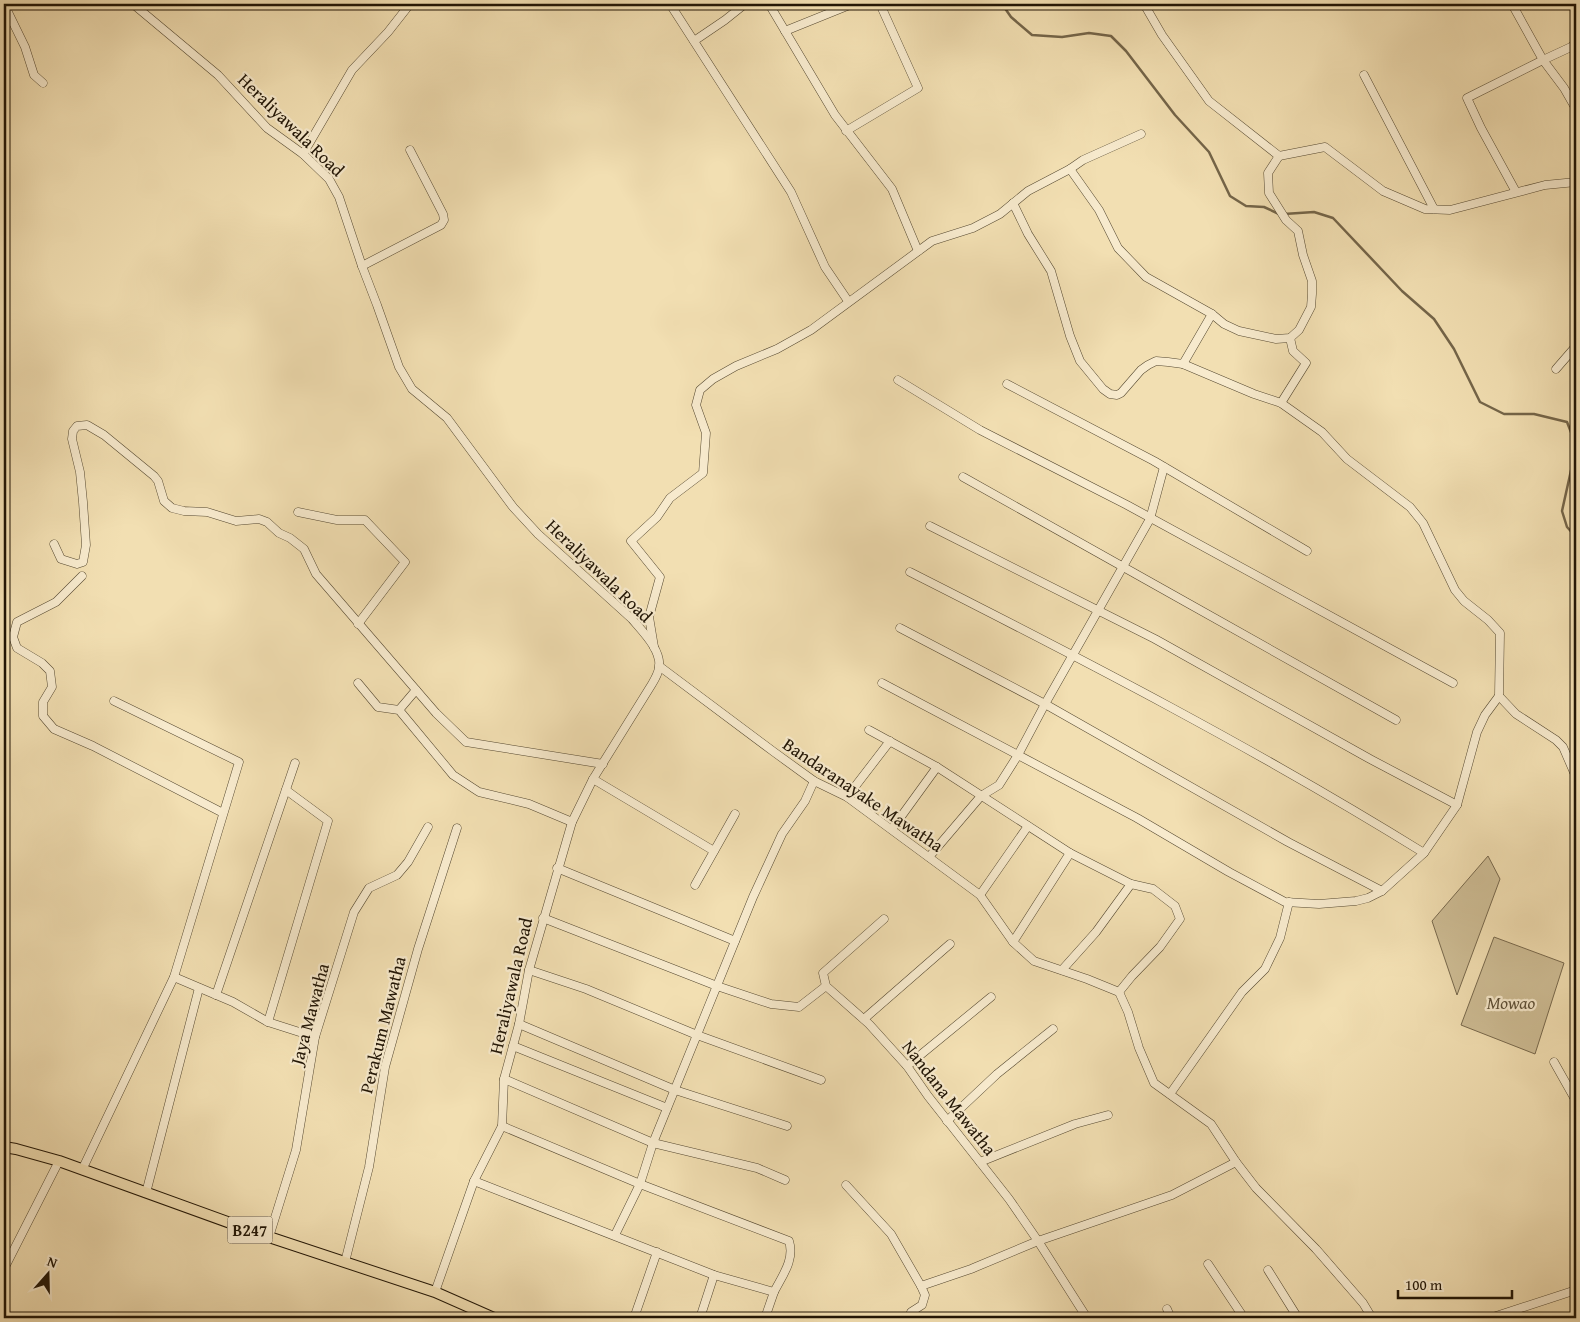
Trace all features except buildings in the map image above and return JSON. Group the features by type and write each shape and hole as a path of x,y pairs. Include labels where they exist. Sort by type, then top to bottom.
{"main road":[{"name":"B247","path":"4,1147 59,1162 269,1237 435,1292 494,1318"}],"street":[{"path":"4,4 25,47 34,75 43,84"},
{"name":"Heraliyawala Road","path":"133,4 218,75 267,128 303,154 335,188 399,367 412,389 447,418 499,489 538,534 617,604 644,633 655,650 659,666 652,684 593,779 572,822 557,868 529,970 519,1024 504,1080 502,1126 474,1181 435,1292"},
{"path":"303,154 352,70 388,32 410,4"},
{"path":"670,4 791,192 825,267 848,301"},
{"path":"694,41 745,4"},
{"path":"769,4 835,115 892,189 918,251"},
{"path":"785,31 852,4"},
{"path":"846,131 918,88 880,4"},
{"path":"1144,4 1162,35 1209,101 1279,156"},
{"path":"1512,4 1542,60 1564,88 1576,109"},
{"path":"1516,192 1480,128 1467,98 1576,43"},
{"path":"1364,75 1434,209"},
{"path":"655,650 649,617 660,577 631,541 657,516 670,498 703,473 706,433 696,405 700,390 713,379 736,366 777,349 811,330 932,241 974,228 1000,214 1028,191 1083,160 1141,134"},
{"path":"1070,169 1100,210 1118,248 1146,277 1212,314 1224,324 1239,331 1276,339 1290,338 1299,330 1310,307 1312,281 1303,255 1298,231 1286,220 1269,193 1268,173 1279,156 1325,147 1383,191 1425,209 1450,210 1545,185 1576,182"},
{"path":"362,266 441,225 444,220 443,214 410,150"},
{"path":"882,683 1138,818 1229,872 1285,902 1319,904 1356,901 1368,898 1382,891 1424,853 1457,805 1477,732 1485,715 1499,696 1500,633 1488,620 1464,601 1455,590 1423,523 1410,506 1346,459 1322,432 1281,403 1254,394 1184,364 1156,361 1141,370 1121,393 1116,395 1110,394 1103,389 1080,361 1070,336 1050,271 1028,234 1013,203"},
{"path":"1184,364 1212,314"},
{"path":"1281,403 1306,363 1293,351 1290,338"},
{"path":"1556,370 1576,346"},
{"path":"898,380 980,430 1127,505 1453,683"},
{"path":"1007,384 1164,467 1307,551"},
{"path":"54,544 61,559 78,564 83,562 86,546 83,502 80,472 72,439 73,431 77,426 87,425 104,435 154,476 158,481 164,501 172,508 184,511 207,512 236,521 259,519 267,522 279,533 290,538 304,550 316,574 358,624 416,690 466,742 603,764"},
{"path":"929,857 981,796 999,785 1018,755 1150,519 1164,467"},
{"path":"963,477 1122,568 1192,604 1396,720"},
{"path":"298,512 337,520 365,520 405,562 358,624"},
{"path":"930,526 1098,610 1457,805"},
{"path":"910,572 1073,654 1343,803 1424,853"},
{"path":"82,576 56,602 17,622 13,636 17,648 42,663 50,671 52,687 43,702 43,716 54,728 223,813"},
{"path":"900,628 1045,704 1288,842 1382,891"},
{"name":"Bandaranayake Mawatha","path":"659,666 814,781 847,797 980,895 1013,942 1034,961 1119,992"},
{"path":"358,683 378,707 399,710 453,775 479,792 529,804 572,822"},
{"path":"399,710 416,690"},
{"path":"1499,696 1516,714 1556,740 1563,747 1576,777"},
{"path":"82,1170 174,977 239,762 114,701"},
{"path":"869,730 937,767 1070,853 1131,884 1153,889 1175,906 1180,919 1160,947 1119,992 1128,1012 1139,1048 1154,1082 1211,1124 1256,1188 1316,1249 1363,1303 1372,1318"},
{"path":"847,797 890,741"},
{"path":"216,995 295,763"},
{"path":"892,829 937,767"},
{"path":"593,779 714,851"},
{"path":"615,1235 640,1184 653,1143 753,896 782,834 805,801 814,781"},
{"path":"268,1022 328,822 286,790"},
{"path":"695,885 735,814"},
{"path":"980,895 1028,826"},
{"name":"Jaya Mawatha","path":"269,1237 296,1150 315,1038 354,912 369,888 397,876 408,862 428,828"},
{"name":"Perakum Mawatha","path":"345,1262 369,1167 385,1067 418,950 457,828"},
{"path":"1013,942 1070,853"},
{"path":"557,868 735,941"},
{"path":"1062,970 1096,932 1131,884"},
{"path":"1170,1094 1242,992 1265,969 1280,938 1289,902"},
{"path":"543,918 717,986 771,1004 799,1007 826,986 823,974 884,919"},
{"path":"864,1019 950,944"},
{"path":"529,970 586,989 697,1035 821,1080"},
{"path":"174,977 234,1002 268,1022 315,1038"},
{"name":"Nandana Mawatha","path":"826,986 864,1019 908,1066 928,1096 1009,1199 1038,1241 1085,1318"},
{"path":"146,1194 199,988"},
{"path":"908,1066 991,997"},
{"path":"519,1024 675,1090 787,1126"},
{"path":"947,1121 997,1074 1053,1029"},
{"path":"513,1046 667,1108"},
{"path":"1554,1062 1576,1101"},
{"path":"504,1080 653,1143 757,1168 785,1180"},
{"path":"980,1162 1075,1124 1108,1115"},
{"path":"502,1126 640,1184 789,1241 792,1249 791,1260 774,1292 765,1318"},
{"path":"4,1269 59,1162"},
{"path":"922,1286 1038,1241 1172,1195 1236,1162"},
{"path":"474,1181 714,1275 774,1292"},
{"path":"846,1185 891,1234 922,1286 925,1296 922,1304 911,1312 910,1318"},
{"path":"634,1318 656,1252"},
{"path":"1208,1264 1244,1318"},
{"path":"1268,1270 1298,1318"},
{"path":"700,1318 714,1275"},
{"path":"1490,1318 1576,1290"},
{"path":"1166,1309 1171,1318"}],"green space":[{"path":"1488,856 1500,879 1457,995 1432,921"},
{"name":"Mowao","path":"1494,937 1564,963 1535,1054 1461,1025"}],"waterway":[{"path":"1002,4 1011,17 1032,35 1062,37 1089,33 1111,36 1126,51 1175,115 1209,152 1230,196 1246,206 1264,207 1279,214"},
{"path":"1284,214 1314,212 1333,218 1402,291 1434,319 1454,349 1480,402 1504,414 1534,414 1567,422 1576,445"},
{"path":"1576,448 1562,511 1567,527 1576,537"}]}
